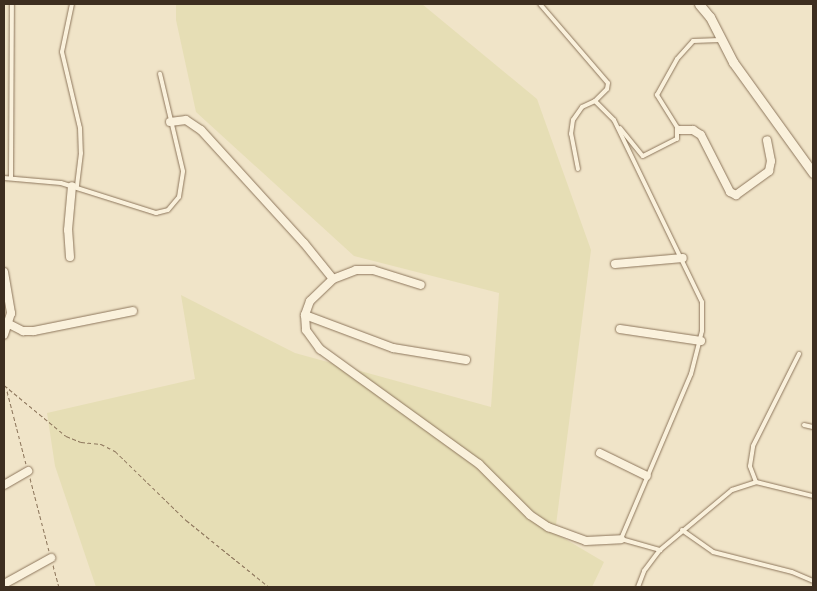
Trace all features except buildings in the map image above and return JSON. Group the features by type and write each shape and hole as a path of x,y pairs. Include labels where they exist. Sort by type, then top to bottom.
{"street":[{"path":"699,4 710,17 720,40 813,173"},
{"path":"170,122 186,120 196,125 304,243 332,279"},
{"path":"679,130 693,130 701,135 730,192 736,195 769,170 771,161 767,140"},
{"path":"70,257 68,230 74,186"},
{"path":"615,264 683,258"},
{"path":"421,285 373,270 356,270 332,279 310,302 305,315 306,330 320,349 483,467 539,521 580,540 596,542 621,540"},
{"path":"4,272 11,307 9,324 4,335"},
{"path":"9,324 23,331 34,331 133,311"},
{"path":"305,315 393,348 466,360"},
{"path":"620,329 701,341"},
{"path":"600,453 647,476"},
{"path":"4,485 28,470"},
{"path":"4,584 51,558"}],"lane":[{"path":"10,178 12,4"},
{"path":"72,4 62,52 80,128 81,153 74,186"},
{"path":"540,4 608,83 607,89 596,100 582,107 573,120 571,134 578,169"},
{"path":"596,100 643,156 675,141 679,130 656,95 676,60 693,41 720,40"},
{"path":"4,178 74,186 156,213 168,210 178,197 183,179 181,160 170,122 160,74"},
{"path":"614,120 683,258 702,302 701,341 685,390 621,540 660,550"},
{"path":"756,482 750,466 753,446 799,354"},
{"path":"804,425 813,427"},
{"path":"638,587 644,571 660,550 732,490 756,482 813,496"},
{"path":"682,530 713,552 792,572 813,581"}],"path":[{"path":"4,385 7,390 59,587"},
{"path":"7,390 66,436 81,442 101,444 115,450 186,520 269,587"}],"shaded area":[{"path":"176,4 422,4 537,99 591,250 555,533 604,562 592,587 96,587 55,466 47,413 195,379 181,295 295,353 491,407 499,293 354,256 196,112 176,20"}]}
